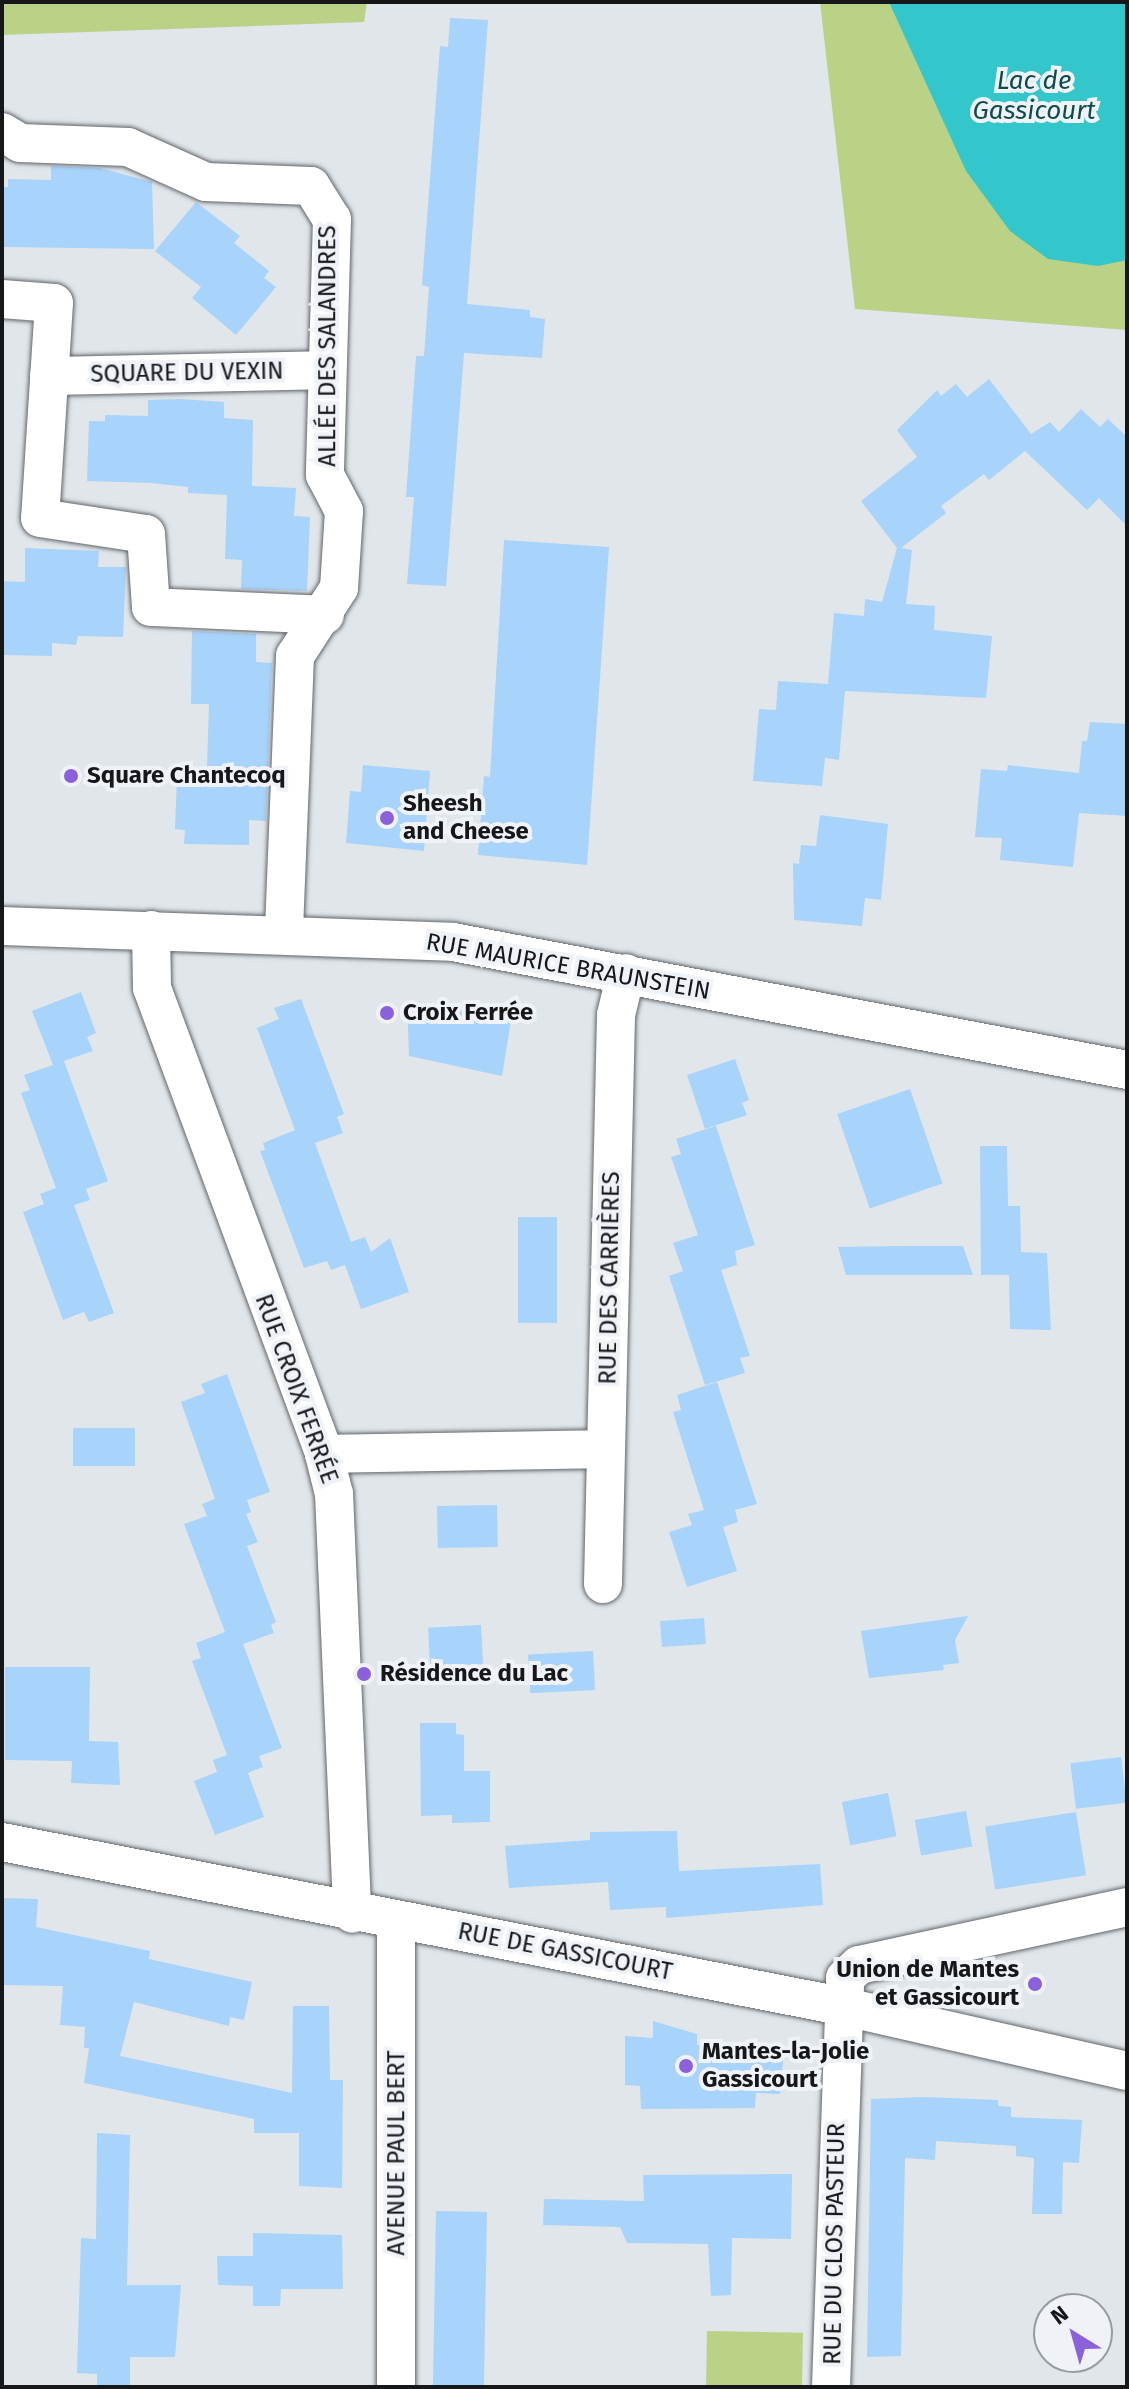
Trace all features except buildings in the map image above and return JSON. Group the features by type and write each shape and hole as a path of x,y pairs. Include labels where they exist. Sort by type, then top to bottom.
{"street":[{"name":"ALLÉE DES SALANDRES","path":"2,132 20,143 128,147 206,182 311,186 332,219 325,370 325,475 344,511 339,588 325,615 295,656 284,935"},
{"path":"2,299 54,303 40,518 146,534 151,607 325,615"},
{"name":"SQUARE DU VEXIN","path":"49,376 325,370"},
{"name":"RUE MAURICE BRAUNSTEIN","path":"2,926 453,942 626,973 748,1001 1127,1070"},
{"name":"RUE CROIX FERRÉE","path":"151,930 152,988 324,1454 334,1494 352,1914"},
{"name":"RUE DES CARRIÈRES","path":"603,1584 616,1015 626,973"},
{"path":"324,1454 606,1449"},
{"name":"RUE DE GASSICOURT","path":"2,1842 352,1914 841,2006 1127,2071"},
{"name":"RUE DU CLOS PASTEUR","path":"831,2387 841,2006 845,1978 859,1965 1127,1907"},
{"name":"AVENUE PAUL BERT","path":"396,1920 396,2387"}],"green space":[{"path":"2,2 367,2 364,22 2,35"},
{"path":"820,2 1127,2 1127,330 855,309"},
{"path":"707,2331 803,2333 802,2387 706,2387"}],"water":[{"name":"Lac de Gassicourt","path":"889,2 1127,2 1127,260 1098,266 1048,259 1010,231 966,171"}],"place":[{"name":"Square Chantecoq","path":"71,776"},
{"name":"Sheesh and Cheese","path":"387,818"},
{"name":"Croix Ferrée","path":"387,1013"},
{"name":"Résidence du Lac","path":"364,1674"},
{"name":"Union de Mantes et Gassicourt","path":"1035,1984"},
{"name":"Mantes-la-Jolie Gassicourt","path":"686,2066"}]}
